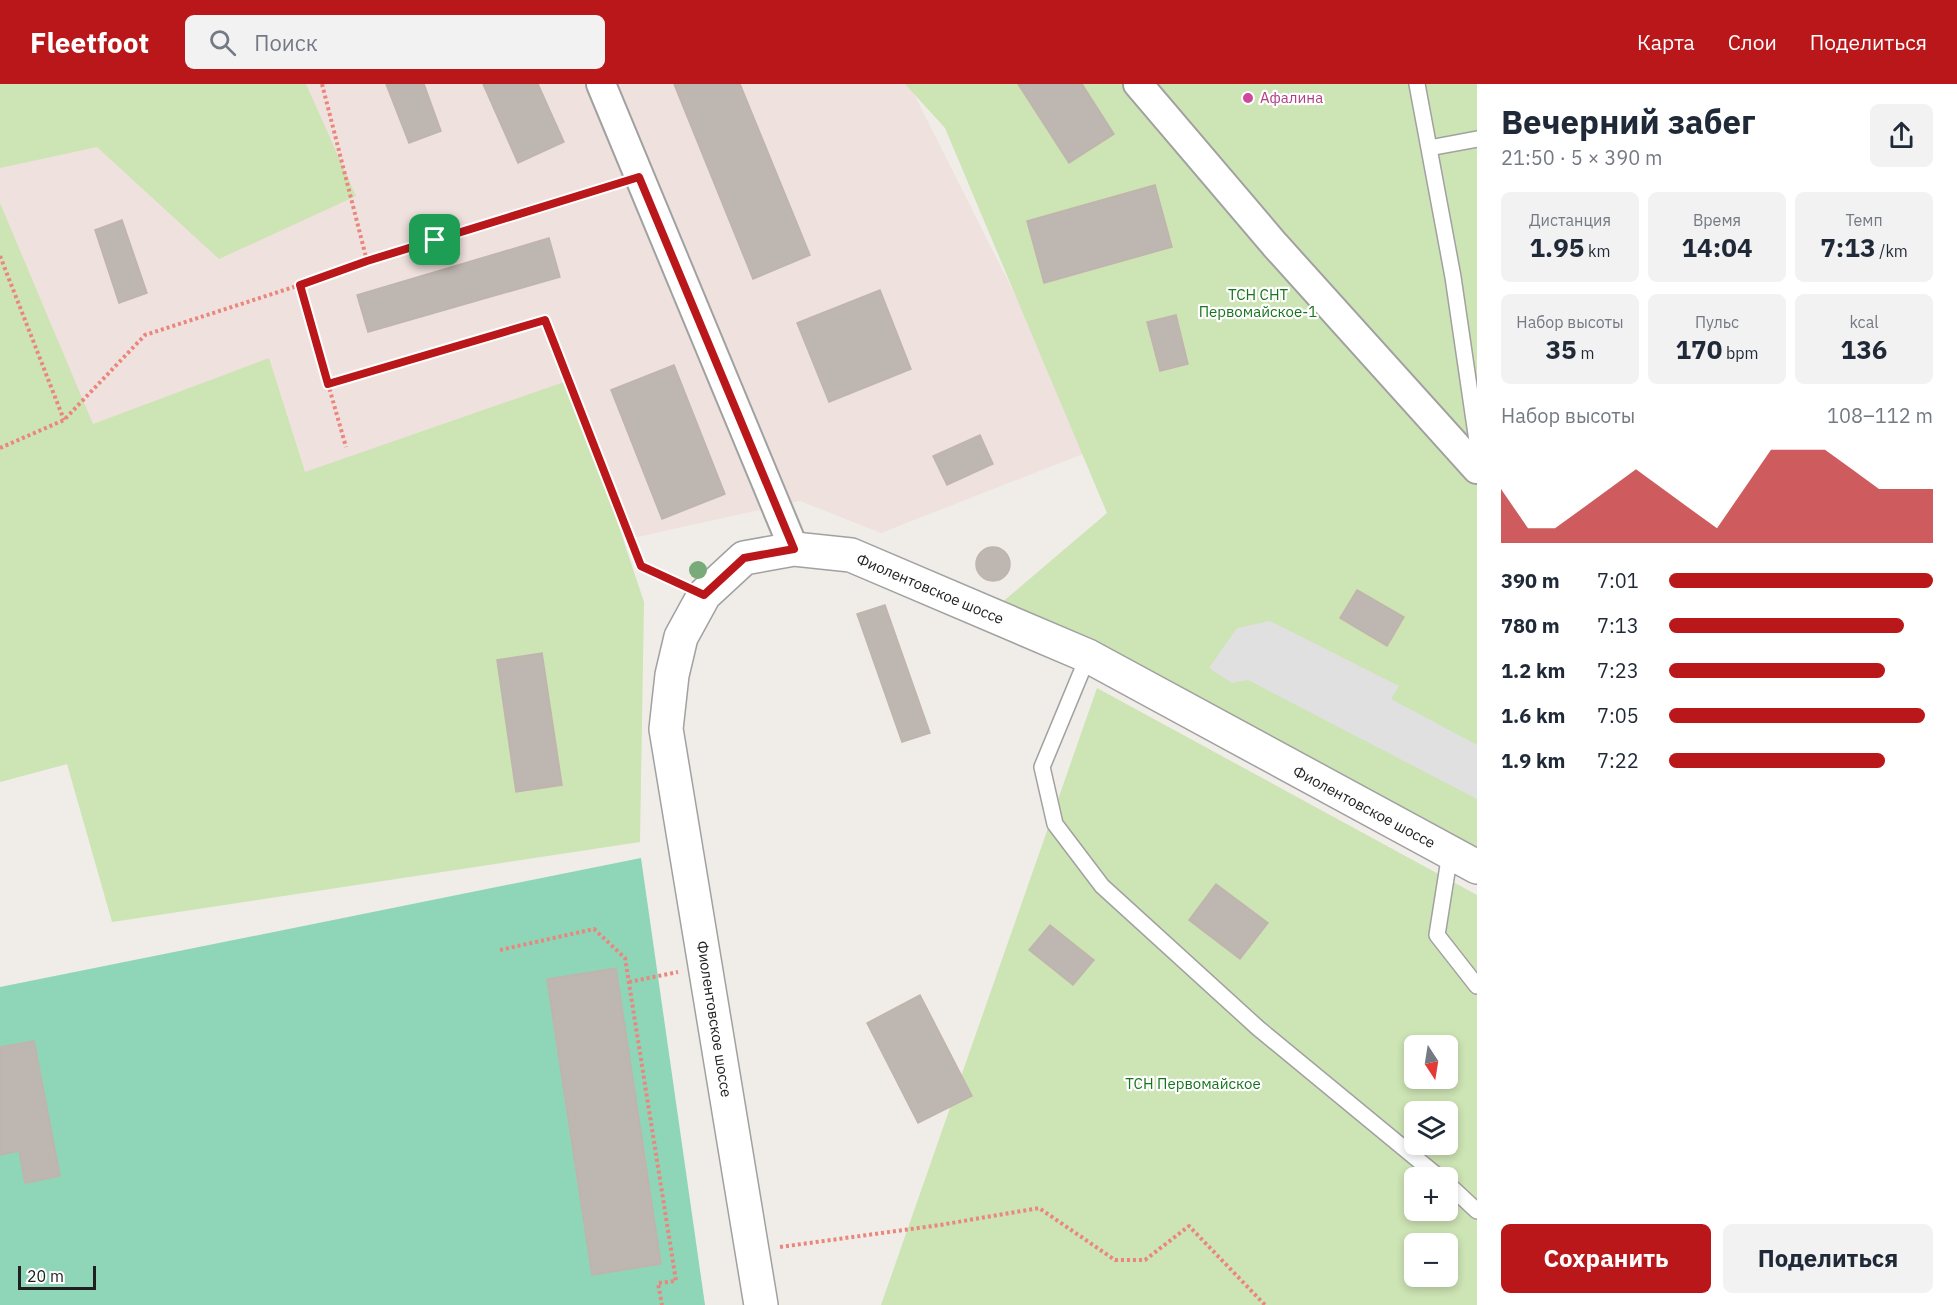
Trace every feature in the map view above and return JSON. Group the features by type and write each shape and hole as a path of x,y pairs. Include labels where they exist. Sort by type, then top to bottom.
{"street":[{"path":"601,84 794,549"},
{"path":"1138,84 1275,245 1477,469"},
{"name":"Фиолентовское шоссе","path":"761,1305 666,729 672,675 681,638 704,595 744,558 794,549 851,555 1088,656 1464,860"}],"lane":[{"path":"1417,84 1453,277 1477,441"},
{"path":"1429,148 1477,139"},
{"path":"1088,656 1042,767 1055,824 1102,886 1258,1028 1427,1167"},
{"path":"1464,860 1437,935 1477,986"},
{"path":"1458,1193 1477,1211"}],"path":[{"path":"322,84 367,261"},
{"path":"0,448 64,420 145,335 367,261 639,177"},
{"path":"0,256 64,420"},
{"path":"300,285 346,447"},
{"path":"328,384 545,320 641,566 704,595"},
{"path":"500,950 594,929 625,958 676,1281 658,1284 662,1305"},
{"path":"629,982 663,975"},
{"path":"752,1251 940,1225 1039,1208 1115,1260 1145,1260 1189,1227 1265,1305"}],"shaded area":[{"path":"0,84 909,84 1093,450 881,533 800,501 130,649 67,764 0,782"},
{"path":"1270,621 1399,686 1391,699 1477,745 1477,799 1248,680 1232,683 1209,668 1237,628"}],"green space":[{"path":"0,84 306,84 356,196 219,259 97,147 0,168"},
{"name":"ТСН СНТ Первомайское-1","path":"905,84 1477,84 1477,858 999,605 1107,513 945,128"},
{"path":"0,203 93,424 269,358 305,472 570,380 644,602 640,842 112,922 67,764 0,782"},
{"name":"ТСН Первомайское","path":"1097,688 1477,895 1477,1305 881,1305"},
{"path":"641,858 705,1305 0,1305 0,987"}],"building":[{"path":"386,84 424,84 441,131 409,143"},
{"path":"483,84 538,84 564,142 518,163"},
{"path":"674,84 740,84 810,255 753,279"},
{"path":"1018,84 1082,84 1114,134 1069,163"},
{"path":"1155,185 1172,247 1044,283 1027,221"},
{"path":"122,220 147,293 119,303 95,230"},
{"path":"549,238 560,277 368,332 357,295"},
{"path":"880,290 911,369 829,402 797,323"},
{"path":"1176,315 1188,364 1160,371 1147,322"},
{"path":"674,365 725,494 662,519 611,390"},
{"path":"980,435 993,464 947,485 933,456"},
{"path":"993,547 1005,552 1010,564 1005,576 993,581 981,576 976,564 981,552"},
{"path":"1357,590 1404,617 1387,646 1340,618"},
{"path":"885,605 930,733 902,742 857,614"},
{"path":"542,653 562,785 516,792 497,660"},
{"path":"1216,884 1268,923 1240,959 1189,920"},
{"path":"1050,925 1094,960 1073,985 1029,950"},
{"path":"616,968 661,1264 592,1275 547,979"},
{"path":"920,995 972,1096 918,1123 867,1023"},
{"path":"34,1041 60,1176 25,1183 19,1151 0,1155 0,1047"}],"place":[{"name":"Афалина","path":"1248,98"}],"route":[{"path":"639,177 774,506 794,549 744,558 704,595 641,566 545,320 328,384 300,285 435,240 639,177"}]}
